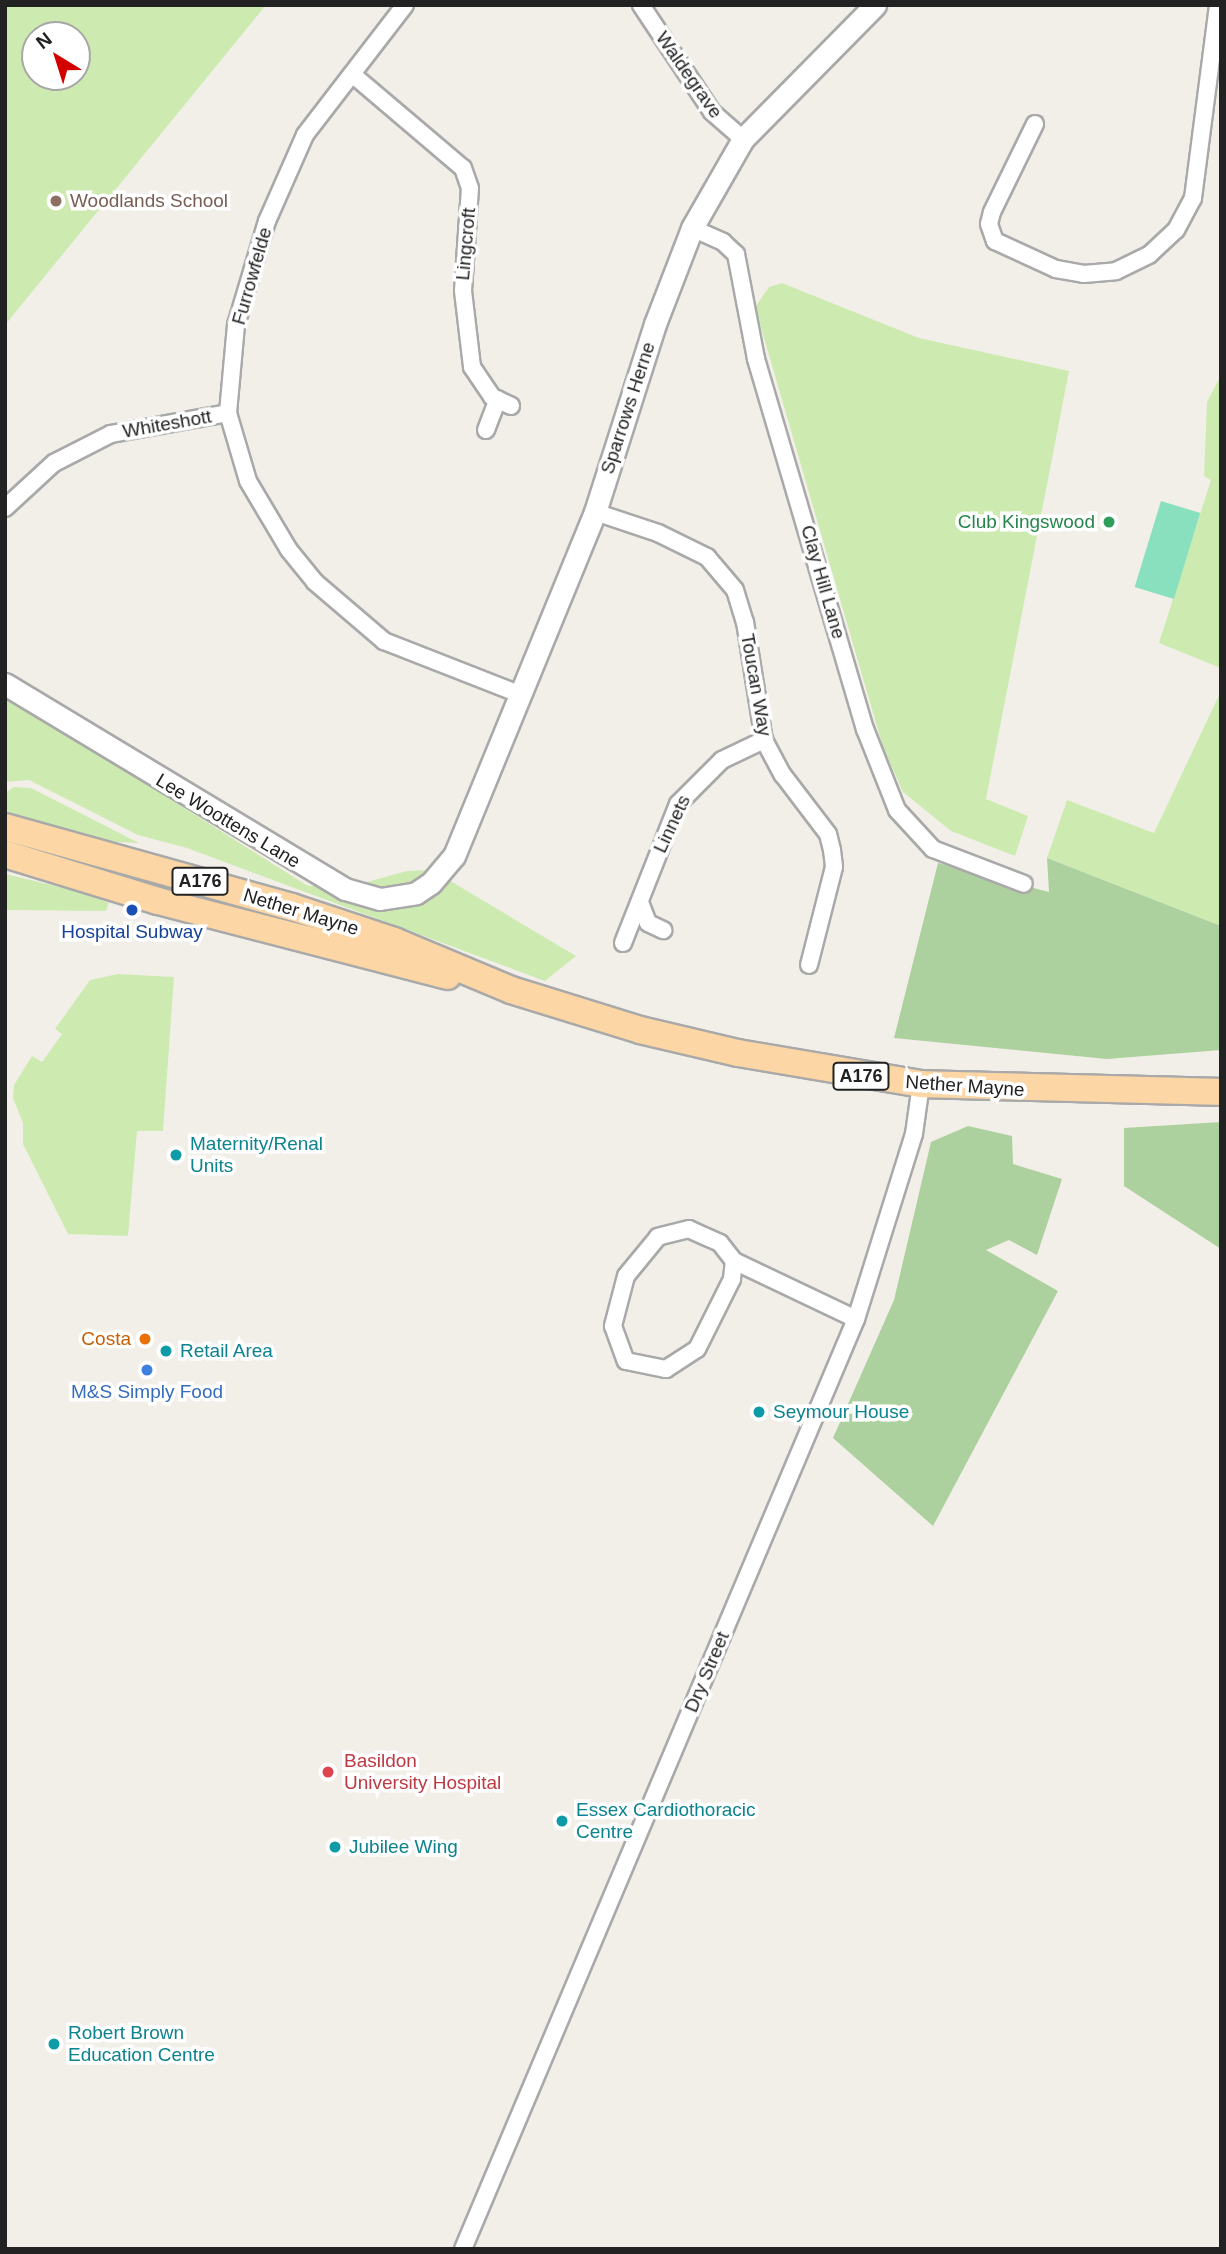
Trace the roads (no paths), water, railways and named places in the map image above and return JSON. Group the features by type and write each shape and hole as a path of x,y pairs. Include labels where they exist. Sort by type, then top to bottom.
{"main road":[{"name":"Nether Mayne","path":"5,827 292,907 394,941 510,990"},
{"name":"Nether Mayne","path":"5,855 362,957 510,990 640,1030 726,1051 921,1084 1221,1092"}],"street":[{"name":"Furrowfelde","path":"405,5 305,135 267,221 236,325 228,413 248,481 267,518 297,560 344,609 384,641 519,694"},
{"name":"Waldegrave","path":"641,5 712,112 743,139"},
{"name":"Sparrows Herne","path":"454,856 595,512 655,324 692,228 743,139 875,5"},
{"path":"1035,124 992,212 989,224 995,241 1056,269 1084,274 1116,271 1149,255 1176,230 1193,198 1218,5"},
{"name":"Lingcroft","path":"352,74 463,168 471,208 464,247 466,337 472,367 505,403 486,430"},
{"name":"Clay Hill Lane","path":"692,228 723,242 736,254 756,359 865,729 897,810 933,849 1024,884"},
{"name":"Whiteshott","path":"5,508 54,463 111,435 228,413"},
{"name":"Toucan Way","path":"595,512 658,533 707,558 735,590 745,622 764,740 783,775 828,834 832,850 834,867 809,965"},
{"name":"Lee Woottens Lane","path":"5,684 175,790 362,895 380,899 416,893 444,872 454,856"},
{"name":"Linnets","path":"623,943 667,829 689,788 722,760 764,740"},
{"path":"640,902 648,923 663,930"},
{"name":"Dry Street","path":"463,2249 856,1319 914,1134 921,1084"},
{"path":"734,1261 732,1279 697,1349 666,1370 626,1361 613,1326 626,1276 658,1237 689,1229 720,1243 734,1261 856,1319"}],"place":[{"name":"Woodlands School","path":"56,201"},
{"name":"Club Kingswood","path":"1109,522"},
{"name":"Hospital Subway","path":"132,910"},
{"name":"Maternity/Renal Units","path":"176,1155"},
{"name":"Costa","path":"145,1339"},
{"name":"Retail Area","path":"166,1351"},
{"name":"M&S Simply Food","path":"147,1370"},
{"name":"Seymour House","path":"759,1412"},
{"name":"Basildon University Hospital","path":"328,1772"},
{"name":"Essex Cardiothoracic Centre","path":"562,1821"},
{"name":"Jubilee Wing","path":"335,1847"},
{"name":"Robert Brown Education Centre","path":"54,2044"}]}
